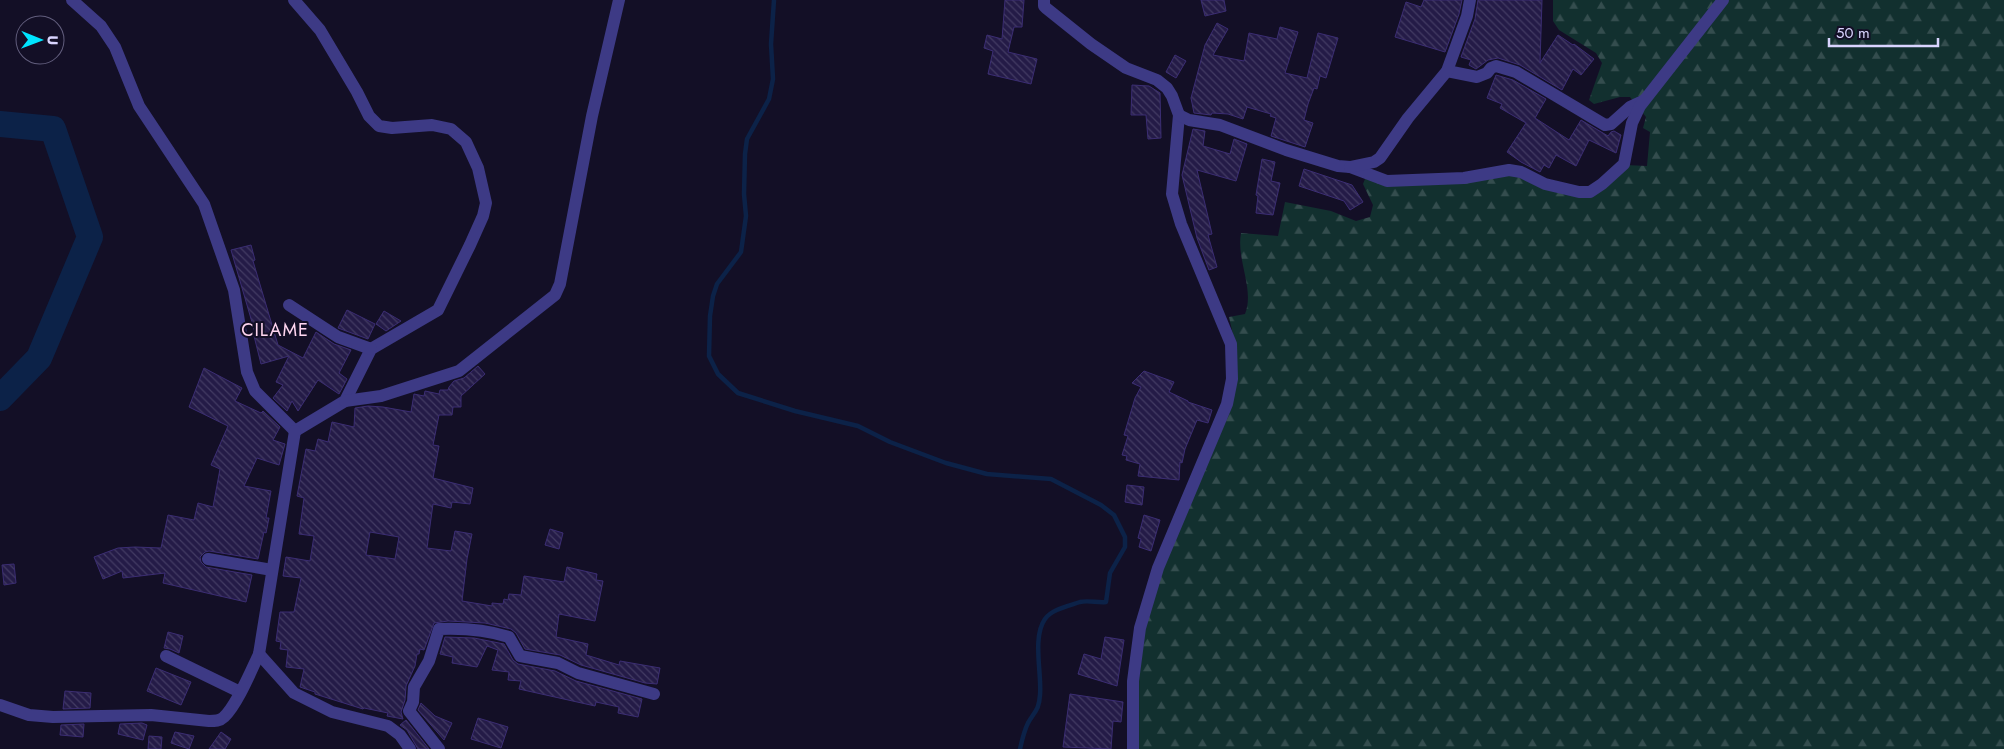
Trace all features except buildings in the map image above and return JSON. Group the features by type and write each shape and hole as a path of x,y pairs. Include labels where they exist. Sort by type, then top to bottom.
{"street":[{"path":"72,0 101,26 114,47 139,106 204,204 234,290 247,372 255,391 295,431"},
{"path":"294,0 320,30 357,92 368,116 378,126 392,128 432,125 451,129 466,142 478,168 486,203 483,216 470,245 438,310 371,349 345,402"},
{"path":"295,431 345,402 381,396 458,371 555,295 560,284 592,116 619,0"},
{"path":"1044,0 1046,8 1106,56 1126,68 1157,80 1167,88 1179,115 1172,194 1181,224 1231,344 1232,379 1227,404 1158,568 1140,628 1133,681 1134,749"},
{"path":"1350,167 1374,162 1380,158 1408,118 1447,71 1467,16 1470,0"},
{"path":"1179,115 1189,120 1220,125 1286,150 1338,166 1350,167 1387,181 1464,178 1509,170 1521,172 1545,184 1579,192 1590,192 1624,164 1632,123 1643,101 1723,0"},
{"path":"1447,71 1477,76 1486,73 1496,66 1516,72 1605,125 1611,124 1630,107 1643,101"},
{"path":"289,304 338,337 371,349"},
{"path":"0,705 29,715 53,717 151,715 217,721 224,717 240,692 259,654 295,431"},
{"path":"208,559 272,570"},
{"path":"439,749 409,711 413,702 414,687 429,661 439,629 477,630 501,634 509,637 520,656 558,663 578,673 654,694"},
{"path":"259,654 294,694 332,712 388,726 400,735 410,749"},
{"path":"166,656 240,692"}],"green space":[{"path":"1553,0 2004,0 2004,749 1137,749 1136,681 1143,628 1161,569 1231,405 1235,343 1229,317 1245,314 1248,295 1241,254 1241,233 1278,236 1285,202 1331,211 1356,221 1370,217 1373,205 1363,184 1365,179 1509,173 1579,195 1626,165 1647,166 1650,132 1643,128 1646,117 1630,97 1620,97 1594,104 1589,100 1602,63 1596,53 1559,30 1553,21"}],"waterway":[{"path":"774,0 771,44 773,79 769,99 747,139 744,194 746,216 741,252 717,284 713,296 710,316 709,356 718,374 738,393 795,411 858,426 890,442 946,463 987,474 1051,479 1101,505 1114,515 1125,537 1125,547 1110,573 1106,602 1083,601 1061,608 1048,616 1041,627 1038,645 1039,704 1025,729 1020,749"},
{"path":"0,124 53,129 90,237 39,358 0,398"}],"district":[{"name":"CILAME","path":"275,330"}]}
